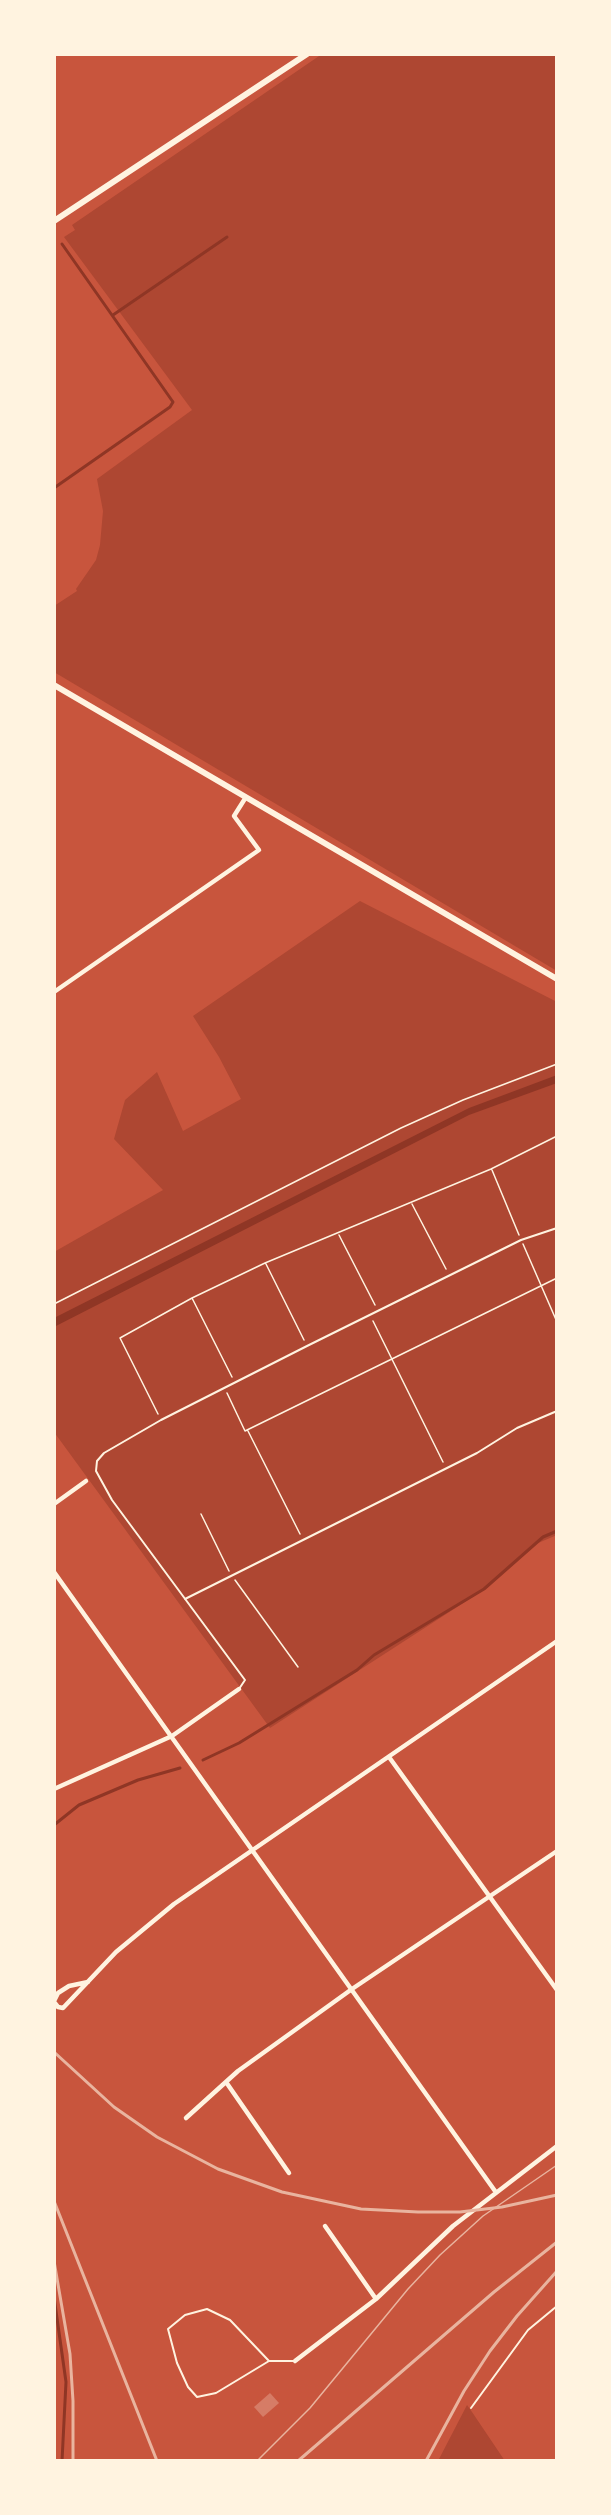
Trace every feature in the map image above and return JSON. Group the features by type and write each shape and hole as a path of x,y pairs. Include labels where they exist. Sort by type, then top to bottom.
{"main road":[{"path":"54,221 307,54"},
{"path":"54,685 557,979"}],"street":[{"path":"54,992 259,850 234,816 246,797"},
{"path":"54,1504 86,1481"},
{"path":"54,1572 495,2191"},
{"path":"88,1982 69,1986 58,1993 54,2001 58,2007 63,2008 88,1982 116,1952 174,1905 557,1641"},
{"path":"54,1789 172,1736 239,1689"},
{"path":"390,1757 557,1990"},
{"path":"186,2118 226,2082 352,1989 557,1851"},
{"path":"226,2082 289,2173"},
{"path":"295,2361 376,2299 453,2226 495,2191 557,2146"},
{"path":"325,2226 376,2299"}],"lane":[{"path":"239,1689 245,1680 112,1500 96,1471 97,1461 104,1453 161,1420 307,1346 521,1240 557,1228"},
{"path":"185,1599 477,1453 517,1428 557,1411"},
{"path":"471,2408 528,2330 557,2306"},
{"path":"269,2361 231,2320 207,2309 185,2315 168,2330 177,2363 188,2388 196,2397 216,2393 269,2361 295,2361"}],"path":[{"path":"54,1304 401,1128 464,1100 557,1064"},
{"path":"161,1420 120,1338 192,1298 265,1263 412,1203 520,1156 557,1136"},
{"path":"412,1203 449,1275"},
{"path":"338,1234 378,1311"},
{"path":"265,1263 307,1346"},
{"path":"247,1430 557,1278"},
{"path":"192,1298 235,1383"},
{"path":"371,1316 446,1468"},
{"path":"225,1389 303,1540"},
{"path":"201,1514 232,1576 298,1666"}],"shaded area":[{"path":"322,54 557,54 557,971 54,672 54,606 77,591 76,589 96,560 100,545 103,511 97,479 192,410 64,237 75,230 72,225"},
{"path":"360,901 557,1002 557,1535 531,1546 488,1587 270,1728 54,1432 54,1252 163,1190 114,1139 125,1100 157,1072 183,1131 241,1099 219,1057 193,1016"},
{"path":"557,1075 557,1083 469,1115 54,1327 54,1318 469,1108"},
{"path":"467,2405 472,2412 505,2461 438,2461"}],"building":[{"path":"270,2393 279,2403 263,2417 254,2407"}],"waterway":[{"path":"113,315 227,237"},
{"path":"54,488 170,407 173,402 62,244"},
{"path":"203,1760 239,1743 357,1670 374,1655 484,1589 543,1537 557,1531"},
{"path":"54,1825 79,1805 138,1780 180,1768"},
{"path":"54,2297 66,2382 62,2461"}],"tram line":[{"path":"257,2461 310,2408 408,2289 440,2255 483,2216 557,2165"}],"railway":[{"path":"54,2052 114,2107 157,2137 218,2169 282,2192 361,2209 418,2212 460,2212 502,2207 557,2195"},
{"path":"54,2201 157,2461"},
{"path":"298,2461 494,2292 557,2242"},
{"path":"54,2261 70,2354 73,2461"},
{"path":"426,2461 464,2391 490,2351 557,2271"}]}
